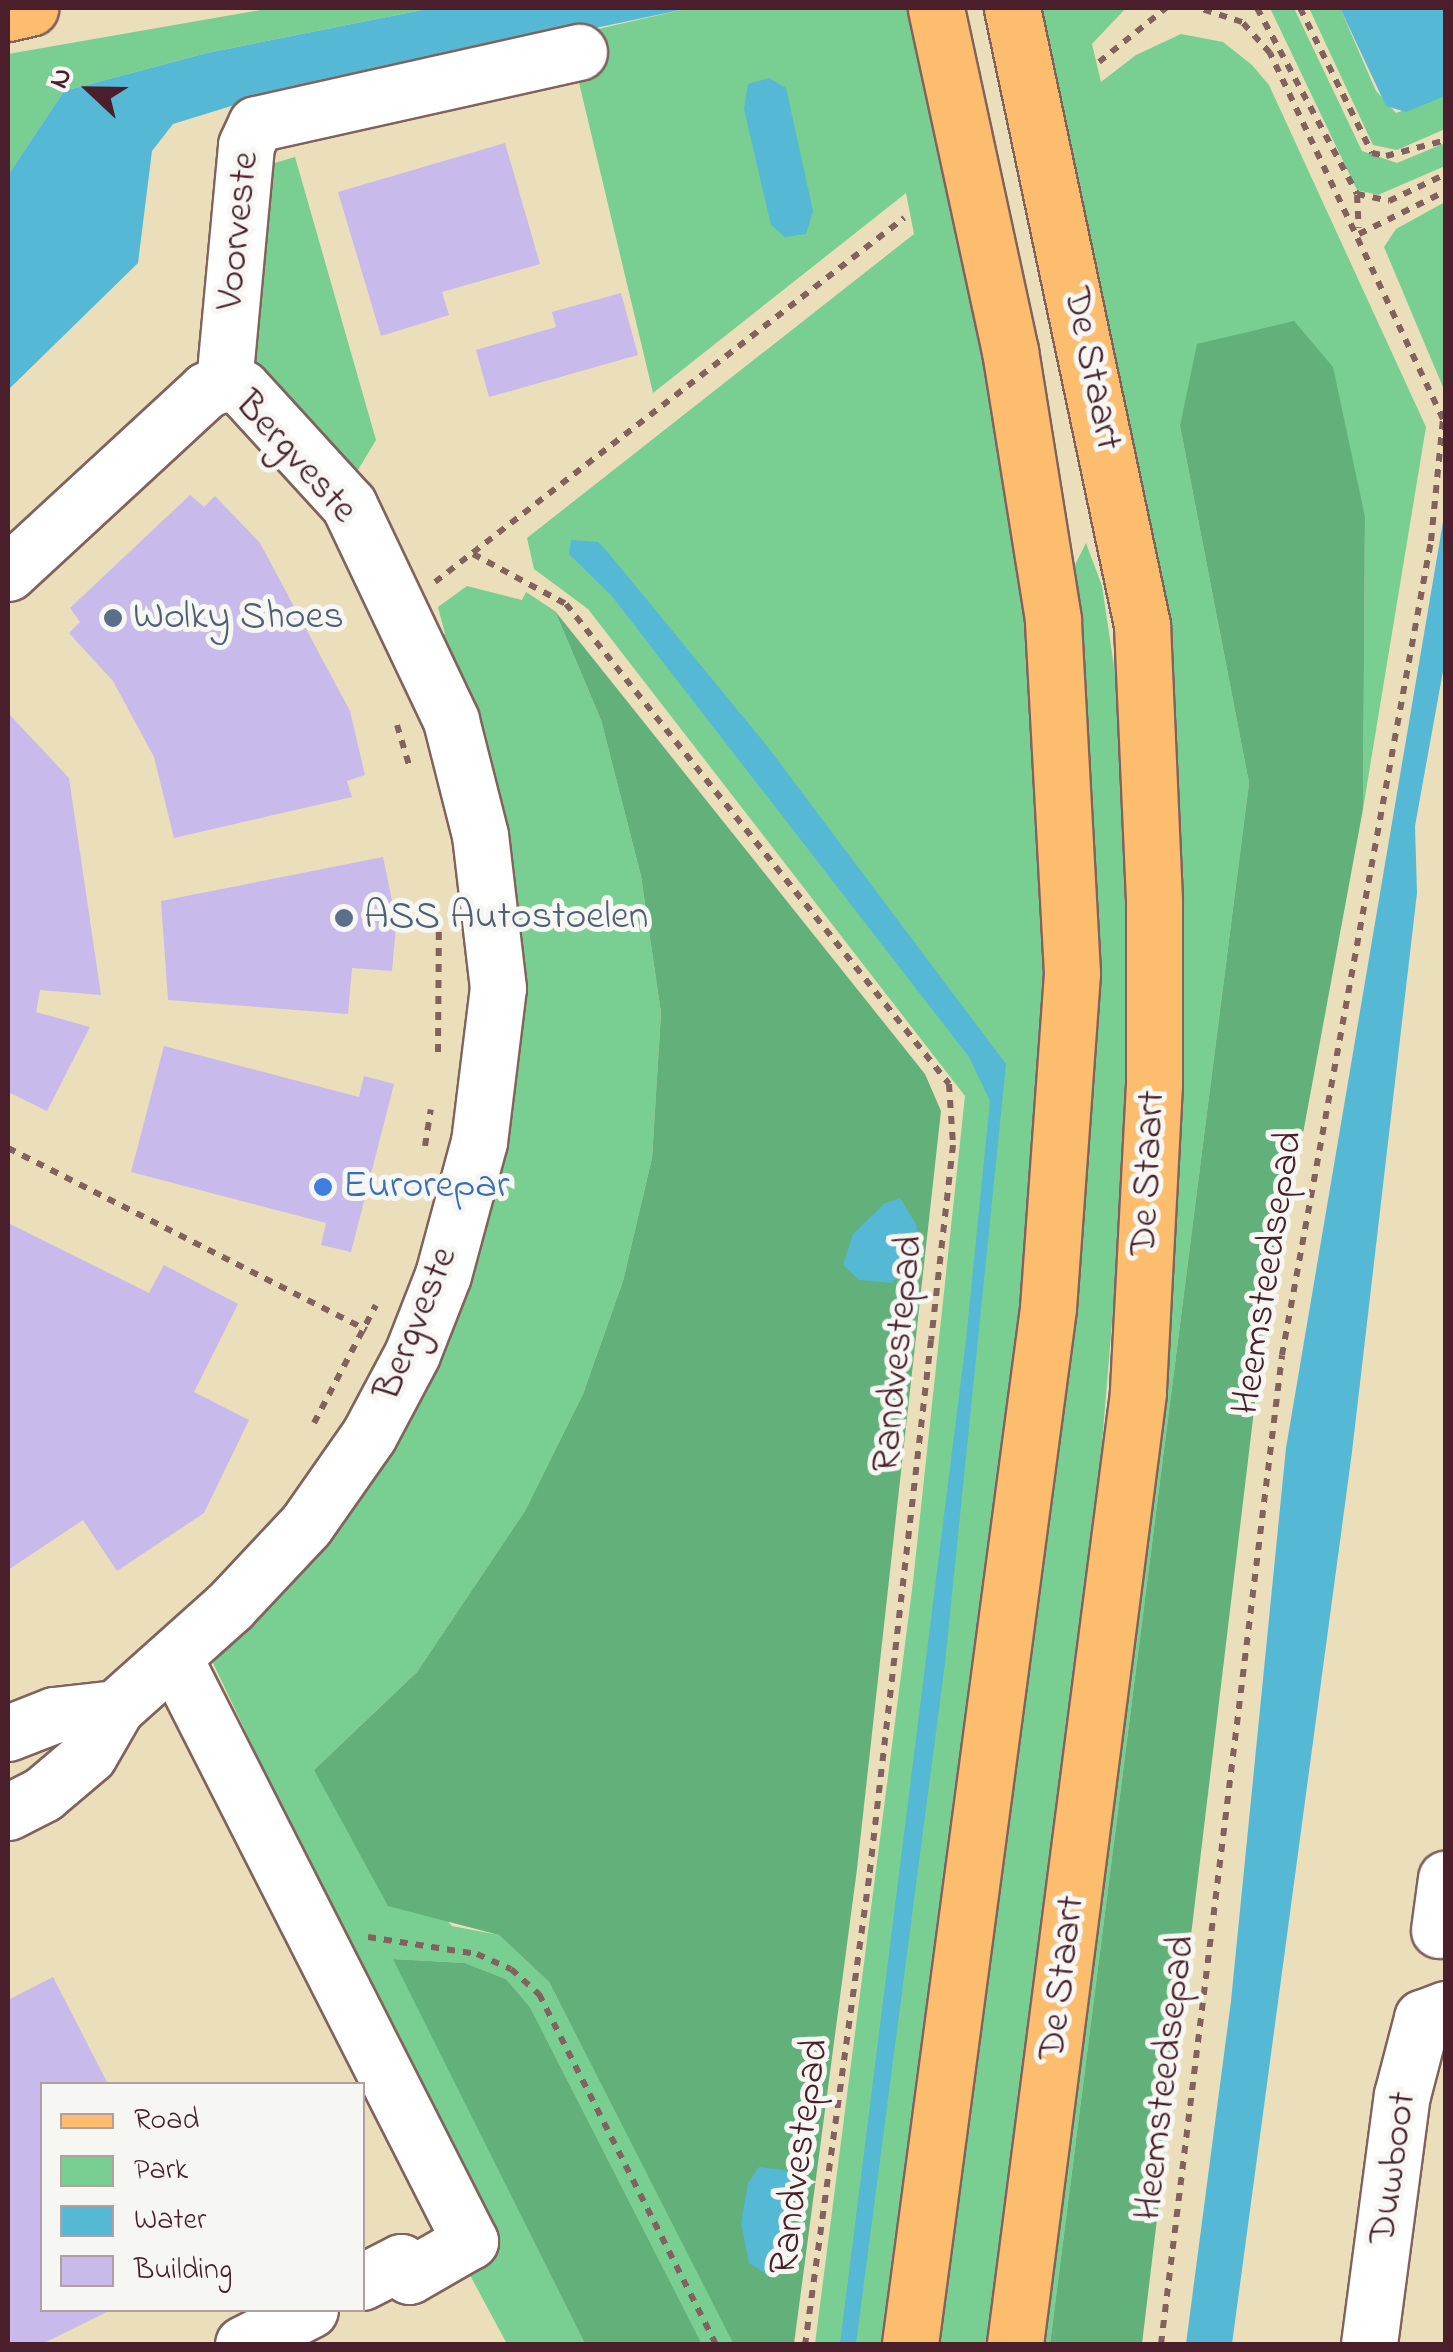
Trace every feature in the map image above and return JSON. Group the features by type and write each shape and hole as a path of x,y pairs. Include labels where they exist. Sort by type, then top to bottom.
{"main road":[{"path":"8,13 30,8"},
{"name":"De Staart","path":"910,2344 1048,1308 1072,973 1053,619 1010,352 936,8"},
{"name":"De Staart","path":"1012,8 1142,625 1154,902 1154,1084 1138,1393 1015,2344"}],"street":[{"name":"Voorveste","path":"224,384 246,144 256,124 579,52"},
{"path":"8,574 206,390 224,384"},
{"name":"Bergveste","path":"8,1812 43,1794 89,1755 116,1708 174,1658 306,1525 369,1435 388,1342 443,1275 479,1142 498,988 470,797 450,720 349,505 242,388 224,384"},
{"path":"174,1658 460,2220 391,2273"},
{"path":"8,1733 54,1715 116,1708"},
{"name":"Duwboot","path":"1369,2344 1402,2096 1422,2018 1446,2009"},
{"path":"243,2344 306,2312"}],"path":[{"path":"1099,62 1166,8"},
{"name":"Heemsteedsepad","path":"1161,2344 1282,1355 1431,541 1442,436 1432,386 1270,53 1242,22 1199,8"},
{"path":"1257,8 1280,41 1357,194 1359,234 1446,191"},
{"path":"1300,8 1372,154 1386,156 1446,140"},
{"path":"1357,194 1389,201 1446,174"},
{"path":"400,608 904,218"},
{"name":"Randvestepad","path":"473,554 566,604 949,1084 953,1145 934,1320 869,1878 806,2344"},
{"path":"393,712 410,768"},
{"path":"436,904 438,1058"},
{"path":"423,1156 434,1091"},
{"path":"8,1148 388,1342"},
{"path":"380,1297 388,1342"},
{"path":"310,1429 388,1342"},
{"path":"360,1934 476,1954 511,1968 540,1994 716,2344"}],"green space":[{"path":"272,8 432,8 207,53 64,91 8,175 8,54"},
{"path":"690,8 908,8 998,418 1032,645 1047,953 1021,1316 887,2344 815,2344 913,1582 965,1096 588,609 534,569 527,538 914,234 906,193 653,393 576,70 605,62 598,29"},
{"path":"1030,8 1126,8 1092,44 1101,82 1136,55 1181,34 1223,42 1252,65 1269,85 1426,427 1363,809 1365,517 1180,426 1249,783 1050,2344 1028,2344 1177,1058 1175,749 1160,620"},
{"path":"1270,8 1294,8 1362,151 1397,163 1445,143 1445,166 1378,195 1357,190"},
{"path":"1309,8 1340,8 1376,91 1396,113 1445,96 1445,129 1397,150 1373,145"},
{"path":"295,157 376,440 352,480 246,355 261,167"},
{"path":"1445,202 1445,392 1384,247 1396,229"},
{"path":"1294,321 1333,367 1365,517 1363,809 1258,1377 1142,2344 1050,2344 1249,783 1180,426 1197,344"},
{"path":"1086,543 1102,586 1126,747 1136,1019 1114,1298 1097,1504 987,2344 940,2344 1068,1307 1081,713 1074,567"},
{"path":"467,586 522,600 526,592 555,611 601,720 641,876 661,1013 652,1158 623,1281 583,1394 525,1511 417,1672 314,1770 452,1926 499,1935 549,1982 734,2344 702,2344 530,2007 506,1979 465,1963 394,1959 585,2344 507,2344 464,2264 452,2164 213,1663 328,1542 401,1432 458,1312 495,1186 436,639 445,634 438,607"},
{"path":"555,611 925,1074 941,1111 857,1869 794,2344 733,2343 549,1982 499,1935 388,1906 314,1770 417,1672 525,1511 583,1394 623,1281 652,1158 661,1013 641,876 601,720"},
{"path":"393,1959 465,1963 506,1979 530,2007 702,2344 585,2344"}],"water":[{"path":"432,8 690,8 241,103 173,124 152,151 138,263 8,390 8,175 64,91 207,53"},
{"path":"1340,8 1445,8 1445,96 1406,112 1386,106"},
{"path":"769,78 786,88 813,211 806,234 785,237 771,225 744,109 748,84"},
{"path":"1445,510 1445,660 1415,826 1417,893 1352,1452 1232,2344 1186,2344 1231,2001 1286,1448"},
{"path":"571,540 598,542 606,550 767,746 1006,1064 945,1663 856,2344 840,2344 966,1340 990,1101 969,1057 611,595 569,554"},
{"path":"900,1198 917,1226 915,1255 892,1283 859,1280 843,1265 853,1234 884,1204"},
{"path":"759,2167 791,2171 793,2186 788,2254 783,2271 769,2276 749,2263 741,2223 748,2183"}],"building":[{"path":"505,143 540,264 442,292 449,315 381,336 338,192"},
{"path":"621,293 638,355 489,397 476,350 556,327 552,312"},
{"path":"190,495 204,507 215,496 260,543 350,711 365,775 347,781 352,797 174,838 154,757 113,681 69,633 80,622 70,608"},
{"path":"8,713 69,778 101,995 40,990 36,1012 90,1027 47,1111 8,1092"},
{"path":"383,857 393,905 398,904 392,971 352,968 348,1014 168,1000 161,901"},
{"path":"164,1046 359,1097 364,1076 394,1084 351,1252 321,1245 326,1223 131,1172"},
{"path":"8,1223 149,1293 164,1265 238,1304 194,1392 249,1420 204,1513 117,1571 83,1520 8,1570"},
{"path":"53,1977 107,2082 40,2082 40,2312 107,2312 42,2344 8,2344 8,2000"}],"place":[{"name":"Wolky Shoes","path":"113,618"},
{"name":"ASS Autostoelen","path":"344,918"},
{"name":"Eurorepar","path":"323,1187"}]}
